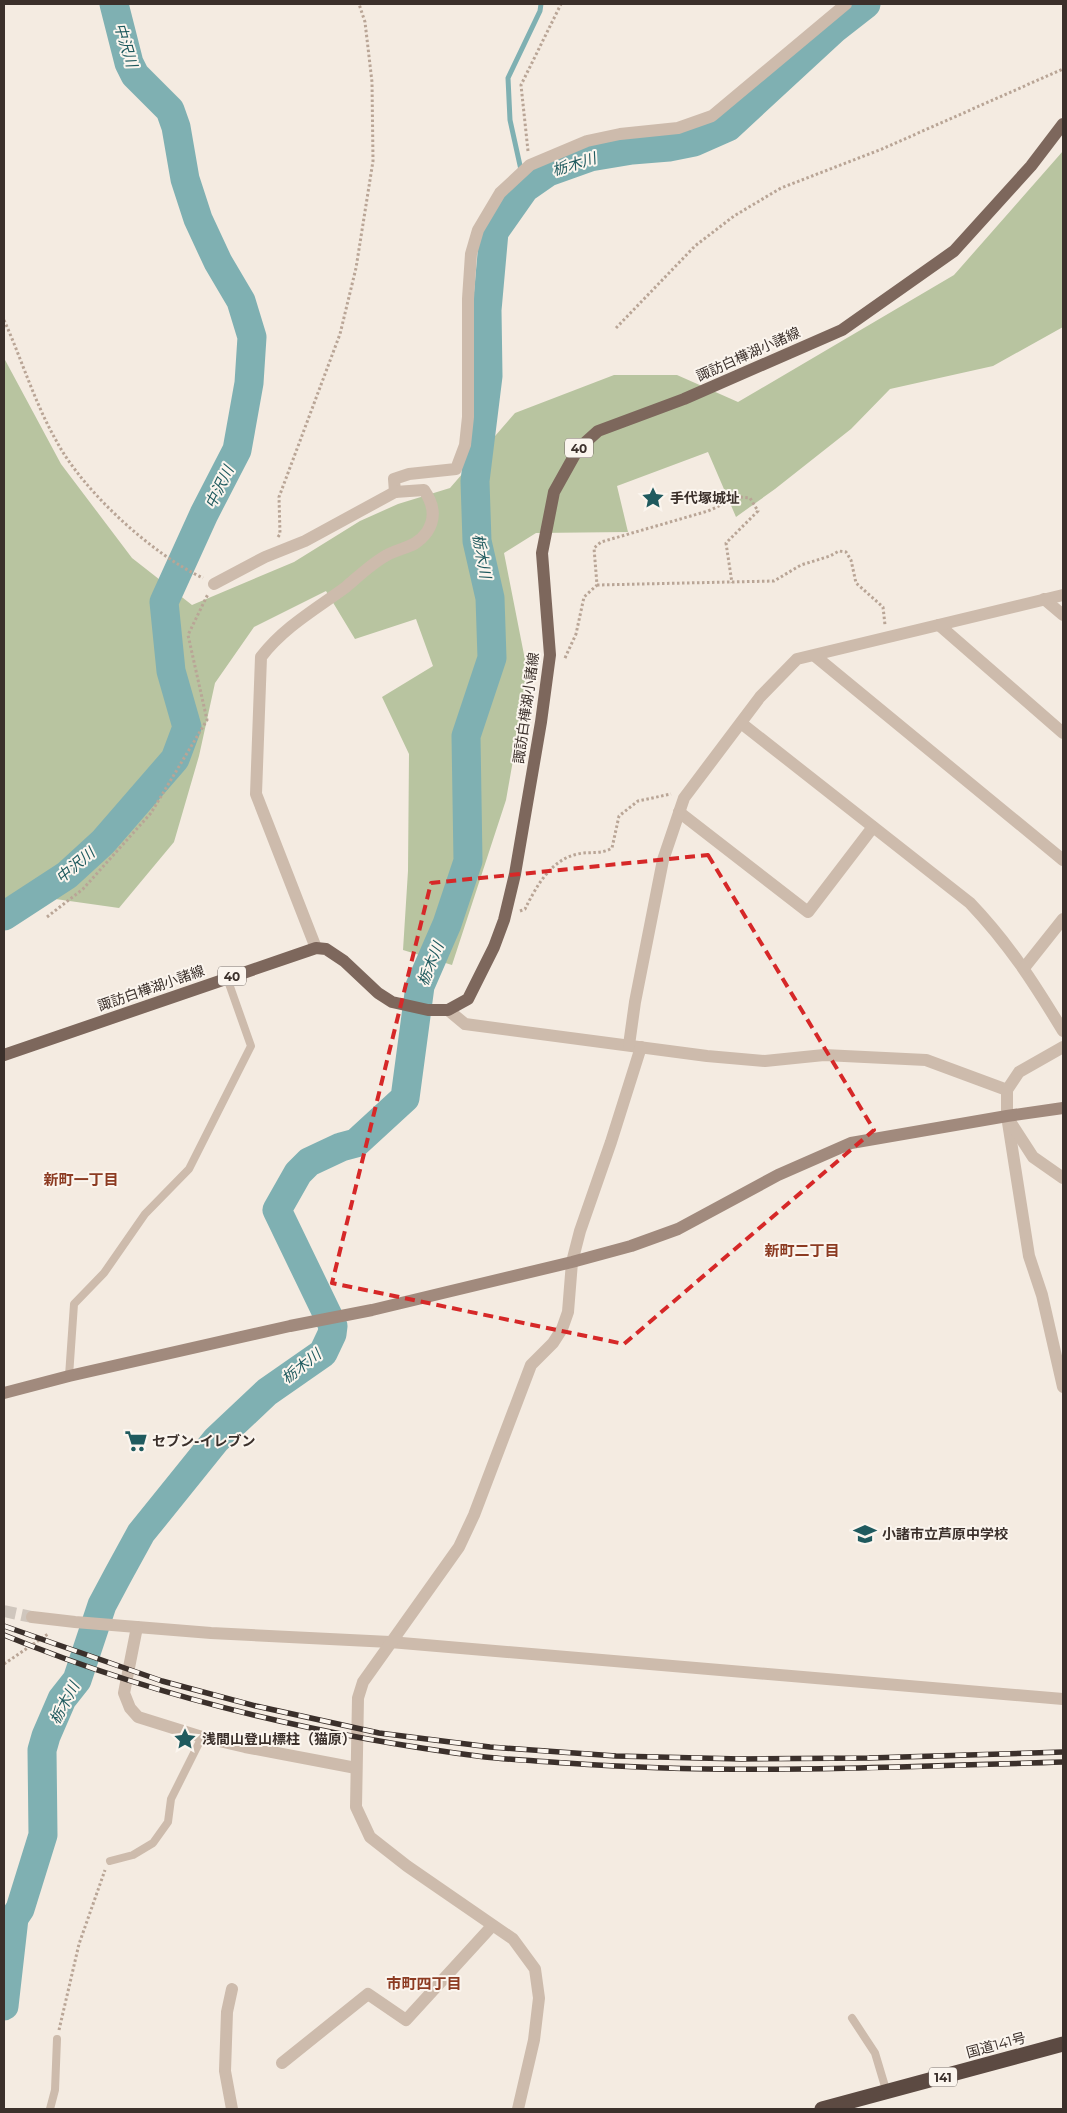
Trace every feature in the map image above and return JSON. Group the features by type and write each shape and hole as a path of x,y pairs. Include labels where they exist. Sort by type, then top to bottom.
{"highway":[{"name":"国道141号","path":"822,2109 1063,2044"}],"main road":[{"name":"諏訪白樺湖小諸線","path":"448,1010 468,999 494,947 504,920 515,874 541,722 550,654 542,553 554,492 578,449 598,431 684,399 842,330 954,251 1031,166 1063,124"},
{"name":"諏訪白樺湖小諸線","path":"4,1054 316,948"},
{"path":"316,948 326,949 344,961 378,993 392,1002 428,1010 448,1010"}],"street":[{"path":"395,492 394,479 409,474 456,469 465,445 468,417 468,298 471,254 478,230 500,193 530,165 587,141 620,134 678,128 712,116 846,4"},
{"path":"214,584 265,557 306,541 395,492 424,490 432,501 434,512 428,530 413,546 388,554 292,625 274,641 261,657 256,794 316,948"},
{"path":"518,2109 534,2040 539,1998 535,1969 513,1940 407,1866 370,1836 356,1807 358,1698 363,1682 459,1547 474,1515 531,1364 553,1343 562,1329 568,1312 572,1262 580,1231 611,1142 635,1046 635,1002 660,877 684,798 760,697 797,660 1063,595"},
{"path":"1044,599 1063,615"},
{"path":"939,626 1063,733"},
{"path":"815,656 1063,860"},
{"path":"741,723 970,903 994,928 1024,968 1063,1032"},
{"path":"679,812 808,912 873,827"},
{"path":"1024,968 1063,919"},
{"path":"448,1010 465,1024 765,1061 824,1054 926,1060 1007,1090"},
{"path":"1063,1047 1019,1072 1007,1090 1006,1116 1028,1256 1042,1295 1063,1387"},
{"path":"4,1393 69,1376 290,1326 372,1310 631,1246 678,1229 778,1175 851,1143 1063,1108"},
{"path":"1006,1116 1033,1157 1063,1178"},
{"path":"32,1617 115,1626 390,1642 1063,1700"},
{"path":"137,1627 124,1694 130,1708 138,1717 202,1737 356,1768"},
{"path":"282,2063 368,1994 406,2020 492,1926"},
{"path":"232,1989 227,2012 225,2071 232,2109"}],"lane":[{"path":"69,1376 74,1304 104,1273 145,1214 189,1169 251,1046 227,978"},
{"path":"110,1861 133,1855 153,1843 168,1822 171,1799 202,1737"},
{"path":"852,2018 875,2053 887,2092"},
{"path":"50,2109 55,2090 57,2039"}],"path":[{"path":"265,557 280,534 279,497 340,334 356,268 364,206 373,161 372,82 365,22 359,4"},
{"path":"530,165 521,85 562,4"},
{"path":"616,328 696,246 734,216 781,188 882,149 1063,69"},
{"path":"4,320 46,421 58,445 83,479 124,523 169,559 214,584 188,635 207,720 151,813 83,889 47,917"},
{"path":"596,585 594,548 601,542 708,511 739,497 750,498 758,511 726,543 732,583"},
{"path":"548,665 564,659 576,634 584,597 596,585 774,581 801,564 830,556 839,551 846,552 851,560 856,583 883,608 886,638"},
{"path":"504,920 525,909 540,880 562,860 577,854 605,852 612,848 619,816 638,801 689,791"},
{"path":"4,1664 69,1622"},
{"path":"57,2039 79,1944 100,1880 110,1861"}],"highlighted area":[{"path":"708,855 874,1130 624,1344 332,1283 431,883"}],"green space":[{"path":"1063,151 1063,327 993,366 890,389 851,429 736,517 708,452 617,486 628,532 536,533 504,553 528,675 506,800 452,965 403,950 408,871 409,754 382,697 433,666 416,619 355,639 326,591 254,627 215,683 199,756 174,842 119,908 20,894 4,904 4,358 61,464 132,558 192,605 294,562 360,521 398,504 450,488 515,413 614,375 677,375 738,402 954,275"}],"waterway":[{"name":"中沢川","path":"4,916 67,875 103,842 175,759 187,727 171,671 164,602 204,514 237,450 249,383 252,337 241,301 218,262 198,219 185,179 176,127 170,110 135,75 129,63 114,4"},
{"path":"525,188 510,120 508,78 540,11 541,4"},
{"name":"栃木川","path":"4,2006 14,1918 20,1909 43,1835 42,1750 62,1699 77,1680 102,1605 141,1533 216,1440 267,1392 323,1353 332,1334 333,1326 277,1210 298,1173 309,1162 341,1147 356,1143 405,1098 420,986 447,924 468,861 466,736 492,658 490,598 477,541 475,481 488,376 487,310 494,232 525,188 548,172 590,157 694,142 728,127 834,29 866,4"}],"tunnel":[{"path":"4,1611 32,1617"}],"railway":[{"path":"4,1626 162,1681 256,1706 379,1733 490,1747 616,1756 741,1759 869,1758 1063,1752"},
{"path":"4,1635 121,1678 240,1712 362,1738 485,1757 628,1767 690,1769 877,1768 1063,1762"}],"place":[{"name":"手代塚城址","path":"653,498"},
{"name":"セブン-イレブン","path":"136,1441"},
{"name":"小諸市立芦原中学校","path":"865,1534"},
{"name":"浅間山登山標柱（猫原）","path":"185,1739"}],"district":[{"name":"新町一丁目","path":"81,1179"},
{"name":"新町二丁目","path":"802,1250"},
{"name":"市町四丁目","path":"424,1983"}]}
